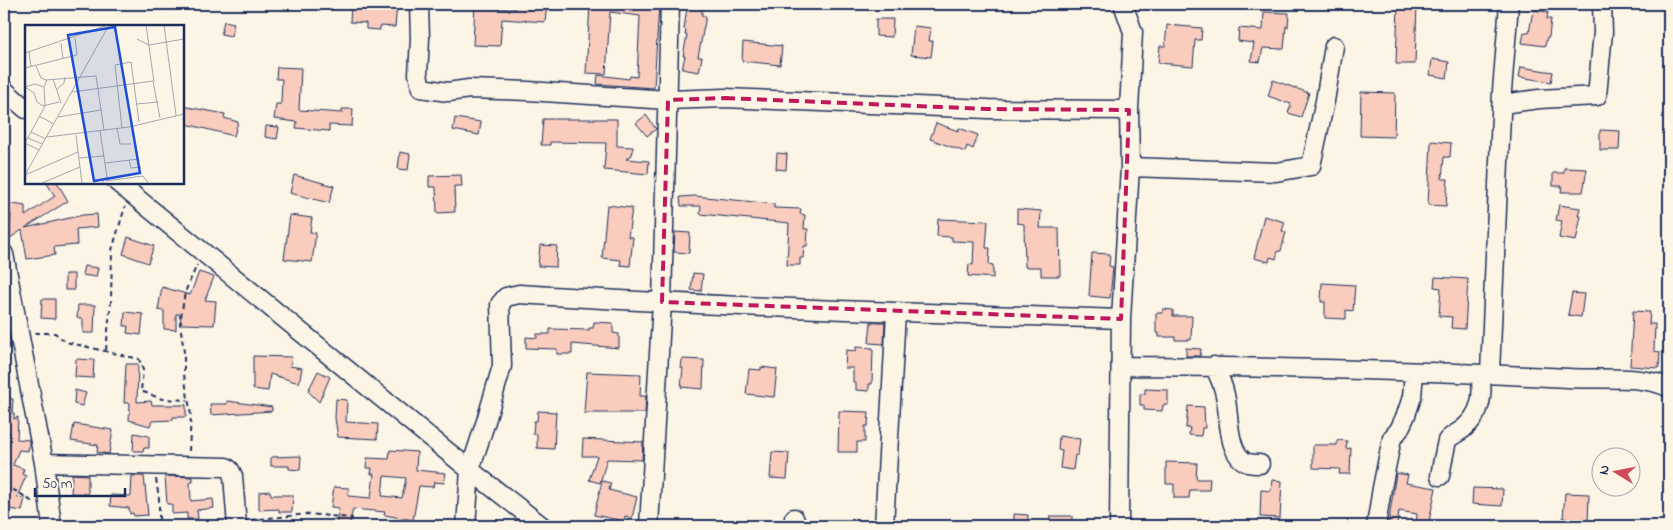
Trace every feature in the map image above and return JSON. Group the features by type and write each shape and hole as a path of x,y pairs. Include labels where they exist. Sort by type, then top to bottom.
{"street":[{"path":"419,4 418,74 422,88 448,92 469,90 528,91 668,100 725,98 988,109 1129,110"},
{"path":"649,526 662,302 670,4"},
{"path":"1119,526 1121,320 1130,166 1129,110 1133,32 1123,4"},
{"path":"1440,476 1447,442 1464,429 1473,418 1480,404 1483,388 1509,4"},
{"path":"1502,104 1539,99 1597,96 1602,32 1602,4"},
{"path":"1130,166 1276,172 1311,166 1325,101 1334,46"},
{"path":"4,90 25,108"},
{"path":"122,187 470,470 542,526"},
{"path":"4,254 44,463 52,521"},
{"path":"466,526 470,470 502,366 500,304 506,297 518,294 896,313 1121,320"},
{"path":"884,526 896,313"},
{"path":"1122,366 1214,366 1485,374 1570,379 1622,379 1650,382 1669,388"},
{"path":"1214,366 1222,381 1226,395 1233,446 1240,458 1249,463 1260,464"},
{"path":"1376,526 1392,438 1406,415 1412,397 1414,372"},
{"path":"44,463 226,467 233,476 237,524"}],"path":[{"path":"106,350 111,301 112,250 124,209 122,187"},
{"path":"189,466 191,415 184,375 184,352 180,323 185,292 203,253"},
{"path":"19,333 55,333 66,342 140,359 143,370 141,391 162,399 188,400"},
{"path":"154,465 159,499 159,526"},
{"path":"4,486 18,492 52,521"},
{"path":"237,524 308,514 352,518 350,526"}],"highlighted area":[{"path":"725,98 988,109 1129,110 1121,319 662,302 668,100"}],"building":[{"path":"351,4 397,4 395,27 380,26 380,30 366,29 366,23 350,22"},
{"path":"475,4 494,4 494,8 515,9 515,4 547,4 545,22 502,19 500,46 473,45"},
{"path":"590,4 659,4 654,88 597,84 598,75 629,79 630,76 637,77 640,16 610,12 606,74 586,73"},
{"path":"1398,4 1417,4 1415,64 1396,64"},
{"path":"687,7 702,8 702,16 706,16 698,57 702,57 699,72 682,69 687,35 685,35 686,30 684,29"},
{"path":"1533,10 1548,12 1547,19 1551,19 1549,37 1547,37 1545,46 1522,43 1524,32 1529,33"},
{"path":"1264,12 1289,13 1284,49 1263,48 1260,62 1251,61 1254,43 1238,41 1239,28 1263,30"},
{"path":"876,19 893,19 892,37 876,36"},
{"path":"224,21 234,23 231,36 221,34"},
{"path":"1167,25 1202,28 1201,40 1195,40 1193,66 1158,63 1160,46 1165,46"},
{"path":"914,26 931,28 929,41 933,41 931,57 911,55"},
{"path":"743,42 782,46 780,65 742,61"},
{"path":"1432,59 1449,62 1447,78 1430,75"},
{"path":"277,67 301,68 299,110 342,113 342,109 353,109 352,126 329,125 329,131 296,128 297,122 274,119 276,104 281,104 282,79 276,79"},
{"path":"1521,67 1553,72 1551,82 1519,77"},
{"path":"1273,80 1309,93 1301,117 1288,113 1291,104 1268,96"},
{"path":"1361,92 1395,93 1394,137 1360,136"},
{"path":"184,106 225,114 224,118 238,122 234,136 184,124"},
{"path":"646,115 656,129 647,136 636,123"},
{"path":"455,118 481,122 479,135 453,130"},
{"path":"543,119 617,119 617,146 633,147 632,155 626,159 649,161 648,174 604,170 606,143 550,142 550,145 541,145"},
{"path":"936,123 958,131 959,128 978,135 973,149 967,146 965,152 930,139"},
{"path":"266,126 279,127 277,139 265,137"},
{"path":"1600,130 1620,131 1619,150 1600,150"},
{"path":"1431,141 1451,143 1450,157 1444,157 1442,179 1448,179 1446,206 1428,205"},
{"path":"400,152 410,154 408,170 398,169"},
{"path":"777,153 787,154 786,170 776,169"},
{"path":"1564,168 1587,169 1583,192 1561,192 1562,186 1553,186 1553,173 1564,173"},
{"path":"294,175 334,186 329,203 290,193"},
{"path":"461,175 462,186 454,186 455,212 437,213 436,187 429,187 429,176"},
{"path":"47,184 58,184 68,201 25,228 83,215 97,214 98,227 76,229 77,245 54,247 55,255 27,259 22,230 10,238 11,214 8,214 7,203 25,206 25,216 55,196"},
{"path":"695,196 774,204 774,208 801,209 800,214 805,215 804,229 808,229 807,246 804,246 800,265 787,265 789,223 700,214 701,206 681,206 680,197"},
{"path":"607,205 632,208 628,237 633,237 630,266 620,265 621,260 602,258"},
{"path":"1559,205 1580,208 1578,216 1581,216 1576,241 1559,238 1562,221 1556,220"},
{"path":"1017,209 1041,211 1040,228 1059,228 1060,276 1041,276 1041,267 1025,267 1024,224 1017,223"},
{"path":"290,215 312,218 310,232 316,233 312,262 284,259"},
{"path":"1264,216 1285,222 1282,231 1286,232 1281,251 1278,251 1276,259 1270,257 1269,262 1254,258"},
{"path":"938,219 988,221 986,248 990,248 989,264 993,265 993,278 968,276 969,264 973,265 974,242 952,241 952,237 937,236"},
{"path":"675,232 690,233 689,253 674,252"},
{"path":"128,237 154,246 148,263 123,254"},
{"path":"540,245 557,246 556,267 538,266"},
{"path":"1092,253 1110,254 1109,266 1113,267 1110,298 1089,296"},
{"path":"84,266 98,268 96,277 82,275"},
{"path":"199,272 214,277 205,300 216,301 214,325 182,324 179,314 176,314 176,330 164,329 164,311 158,310 162,287 190,295"},
{"path":"693,273 703,274 701,291 691,290"},
{"path":"65,274 74,274 74,290 65,290"},
{"path":"1435,277 1468,279 1465,329 1451,328 1452,317 1439,316 1441,288 1434,287"},
{"path":"1322,283 1355,285 1353,311 1346,310 1346,319 1325,318 1325,302 1321,302"},
{"path":"1572,293 1584,294 1581,317 1568,315"},
{"path":"42,299 55,299 55,319 41,318"},
{"path":"78,305 95,305 94,333 83,333 83,319 77,318"},
{"path":"1163,309 1173,310 1173,316 1192,316 1191,340 1159,337 1159,333 1156,333 1156,313 1163,313"},
{"path":"1633,311 1650,312 1649,324 1655,324 1654,351 1660,352 1659,368 1630,366"},
{"path":"125,312 143,314 141,335 127,333 128,326 124,326"},
{"path":"594,322 613,323 613,333 619,334 619,348 572,344 572,354 557,354 557,349 526,348 526,337 537,338 537,334 550,334 550,329 589,330 589,328 593,328"},
{"path":"871,322 885,322 884,344 869,343"},
{"path":"856,347 873,348 872,384 869,384 869,391 856,390 856,382 853,382 853,368 845,368 846,350 856,351"},
{"path":"1186,348 1201,349 1200,356 1186,356"},
{"path":"253,356 292,357 290,366 302,368 299,383 270,374 268,391 253,389"},
{"path":"76,359 94,360 93,378 75,377"},
{"path":"682,359 704,360 703,389 681,387"},
{"path":"126,364 138,364 137,402 151,401 152,405 186,405 186,417 173,417 173,420 152,421 150,426 129,420 130,403 124,403"},
{"path":"761,367 777,369 774,397 746,394 749,369 761,370"},
{"path":"318,371 330,377 319,402 308,391"},
{"path":"587,372 641,374 640,396 646,396 645,413 584,413"},
{"path":"1145,389 1168,390 1168,405 1163,405 1162,411 1144,410 1144,405 1140,405 1140,394 1145,394"},
{"path":"75,390 86,393 82,406 74,404"},
{"path":"4,398 13,399 12,413 14,413 14,419 18,417 17,439 29,440 28,451 19,450 13,465 24,469 22,474 26,476 17,497 25,498 22,511 4,508 4,447 10,432 4,431"},
{"path":"336,399 347,400 346,422 378,424 377,439 338,437 335,418"},
{"path":"227,401 272,407 272,411 211,415 210,404 227,404"},
{"path":"1188,406 1204,407 1205,428 1202,428 1201,436 1189,435 1190,428 1186,428"},
{"path":"538,411 556,412 554,449 537,448 537,434 533,434 534,421 537,421"},
{"path":"839,411 869,412 868,426 865,426 865,442 857,442 857,452 838,452"},
{"path":"74,424 113,430 109,454 97,452 98,445 71,441"},
{"path":"134,433 149,436 149,448 144,448 143,451 133,451"},
{"path":"1059,436 1080,439 1078,455 1075,455 1073,470 1060,468 1062,451 1058,450"},
{"path":"583,439 643,442 642,460 607,459 600,483 589,480 597,456 582,456"},
{"path":"1337,440 1347,441 1346,449 1351,448 1350,474 1339,474 1340,469 1313,468 1313,445 1337,445"},
{"path":"390,450 417,452 416,470 446,473 444,483 434,482 433,487 419,486 413,520 384,515 385,512 353,509 349,526 336,526 339,508 331,507 334,487 349,488 348,496 371,498 374,474 371,474 372,468 366,468 367,458 389,459","holes":["384,476 406,478 402,498 382,496"]},
{"path":"772,452 789,453 787,479 770,478"},
{"path":"301,456 300,470 289,469 289,466 271,466 271,457"},
{"path":"1166,462 1197,463 1196,479 1210,479 1209,490 1190,490 1189,498 1174,498 1174,484 1166,484"},
{"path":"1396,473 1408,475 1406,483 1436,488 1428,526 1416,526 1417,514 1399,511 1397,526 1388,526"},
{"path":"72,474 88,475 88,494 71,493"},
{"path":"132,476 144,476 148,515 134,516 133,513 130,514 129,508 110,506 111,495 131,496"},
{"path":"165,476 193,477 193,482 190,482 191,501 213,499 214,508 197,510 198,519 187,519 187,513 172,514 172,504 167,504"},
{"path":"1272,480 1282,481 1280,518 1260,517 1261,490 1271,491"},
{"path":"602,481 611,483 609,490 637,497 632,518 625,516 624,521 594,515"},
{"path":"1473,488 1503,489 1502,506 1472,504"},
{"path":"270,491 271,495 293,495 292,512 279,512 279,509 259,510 259,492"},
{"path":"1565,493 1589,494 1588,524 1567,524 1568,519 1563,518"},
{"path":"1014,514 1028,515 1028,526 1014,526"},
{"path":"1050,516 1072,516 1072,526 1050,525"}]}
